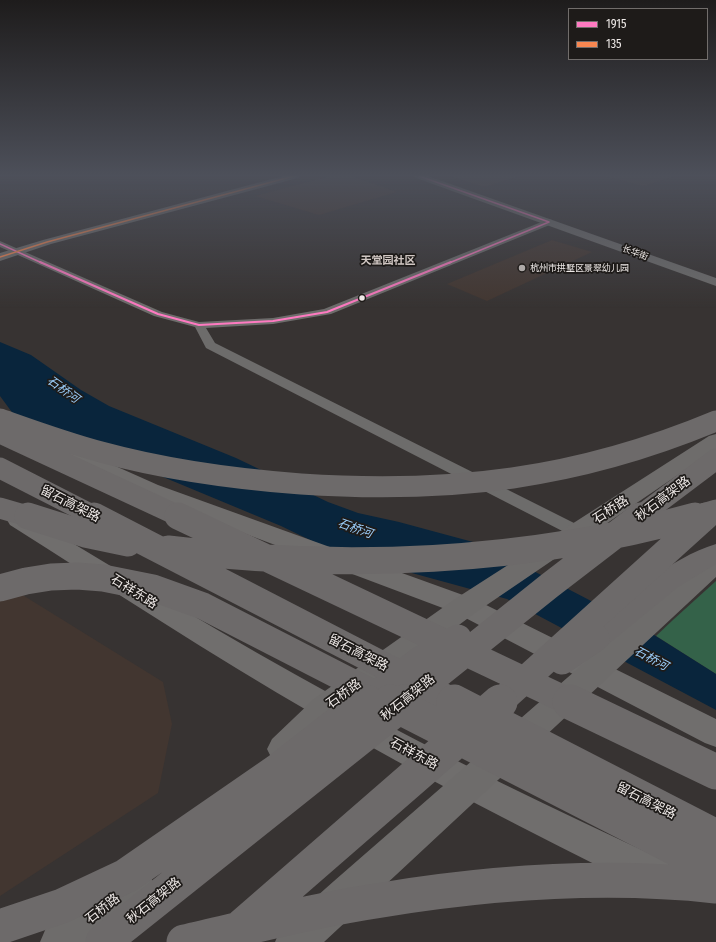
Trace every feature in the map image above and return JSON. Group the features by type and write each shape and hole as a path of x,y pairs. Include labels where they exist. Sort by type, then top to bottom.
{"highway":[{"path":"0,421 115,456 210,475 265,481 368,487 417,487 511,480 559,471 636,452 676,438 716,421"},
{"path":"0,433 368,605 716,772"},
{"name":"秋石高架路","path":"102,942 545,571 716,459"},
{"name":"留石高架路","path":"0,468 716,837"},
{"path":"0,509 85,534 170,550 247,558 364,562 464,557 558,545 655,527 716,509"},
{"path":"224,942 500,702 716,509"},
{"path":"500,702 596,638 663,584 699,561 716,553"},
{"path":"0,927 62,906 126,876 278,771 418,660 545,571"},
{"path":"0,588 29,580 78,575 126,580 172,593 203,606 716,869"},
{"path":"368,605 453,631 716,757"},
{"path":"184,942 288,918 382,900 466,888 565,880 688,883 716,886"}],"main road":[{"path":"0,421 150,490 469,604 603,665 716,734"},
{"name":"石桥路","path":"60,942 188,843 326,707 469,604 545,571 578,532 716,440"},
{"name":"石祥东路","path":"0,509 227,649 326,707 469,784 716,904"},
{"path":"295,942 469,784 648,625 716,562"}],"street":[{"path":"0,257 7,249 116,220"},
{"path":"7,249 47,242 130,220"},
{"name":"长华街","path":"543,220 716,282"},
{"path":"7,249 158,314 199,324 273,321 327,312 549,222"},
{"path":"199,324 210,345 578,532"}],"shaded area":[{"name":"杭州市拱墅区景翠幼儿园","path":"552,240 592,252 487,301 447,284"},
{"path":"0,581 163,682 172,724 158,793 0,896"}],"green space":[{"path":"716,581 716,674 656,636"}],"water":[{"name":"石桥河","path":"0,342 31,355 81,390 109,406 236,458 328,502 358,513 399,522 473,542 522,565 643,628 716,674 716,710 507,599 335,552 281,526 14,415 0,396"}],"transit line":[{"name":"135","path":"0,257 47,242 129,220"},
{"name":"1915","path":"543,220 549,222"},
{"name":"1915","path":"0,244 158,314 199,325 273,321 327,312 549,222"}],"place":[{"name":"杭州市拱墅区景翠幼儿园","path":"522,268"}],"district":[{"name":"天堂园社区","path":"388,261"}]}
